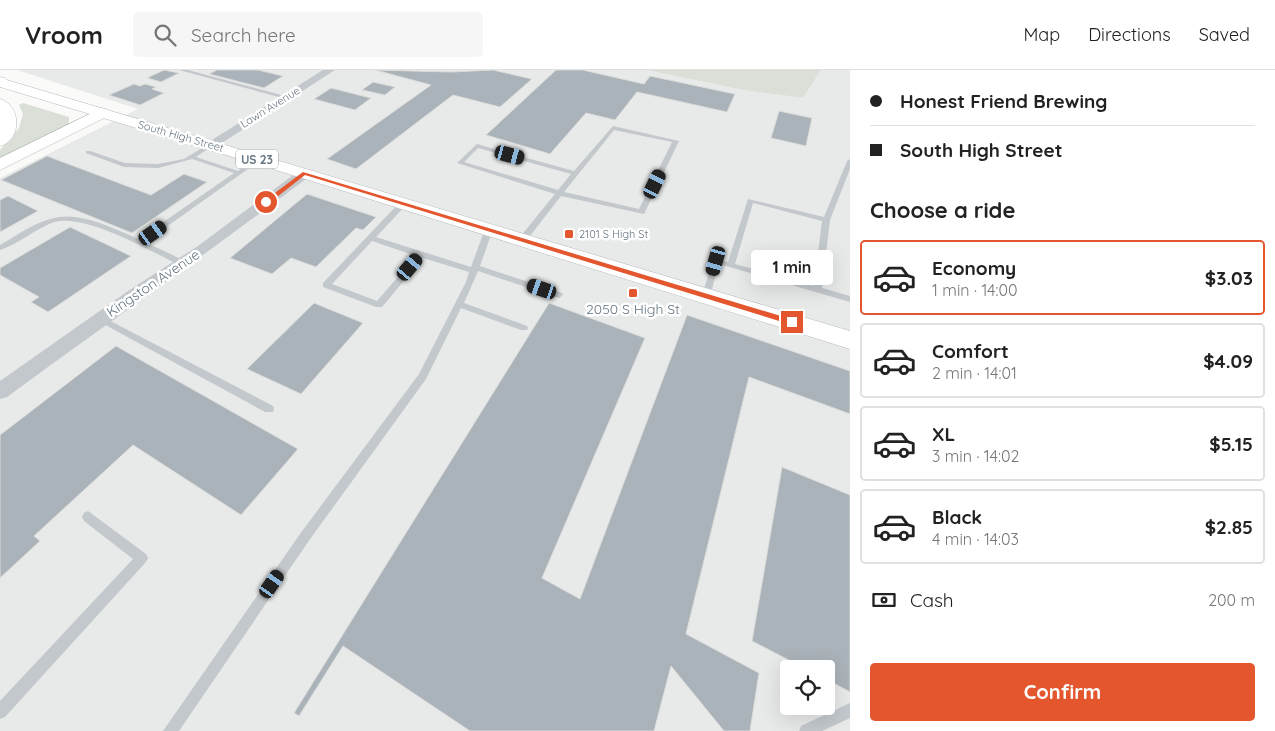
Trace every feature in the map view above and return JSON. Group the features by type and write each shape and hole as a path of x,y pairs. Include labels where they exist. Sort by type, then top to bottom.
{"main road":[{"name":"South High Street","path":"1,82 523,239 850,340"},
{"path":"0,104 8,114 10,124 0,141"},
{"path":"0,164 102,113"}],"street":[{"name":"Lawn Avenue","path":"210,145 330,70"},
{"name":"Kingston Avenue","path":"3,385 182,263 305,173"}],"lane":[{"path":"182,70 286,97"},
{"path":"200,75 208,70"},
{"path":"523,239 559,193 575,173 613,128 676,141 640,212 559,193 460,163 477,146 575,173"},
{"path":"88,152 124,165 158,166 191,157 210,145"},
{"path":"191,157 239,173"},
{"path":"139,243 258,159"},
{"path":"818,290 826,220 850,160"},
{"path":"730,265 750,200 826,220"},
{"path":"404,203 326,285 379,305 421,255"},
{"path":"0,248 40,226 66,218 90,223 182,263"},
{"path":"170,731 304,538 423,376 475,269 490,229"},
{"path":"371,238 421,255 475,269 559,295"},
{"path":"706,296 716,261 850,299"},
{"path":"459,304 524,328"},
{"path":"102,319 269,409"},
{"path":"0,712 142,558 88,517"},
{"path":"806,731 850,710"}],"shaded area":[{"path":"17,70 647,70 743,90 803,98 821,70 850,70 850,731 0,731 0,178 138,109"},
{"path":"647,70 821,70 803,98 743,90"},
{"path":"23,103 69,117 69,126 0,159 0,150 19,128 23,114 19,105"}],"building":[{"path":"164,70 179,73 161,82 147,78"},
{"path":"217,70 258,70 283,76 264,88 209,74"},
{"path":"375,70 451,72 493,70 532,79 500,107 453,95 356,169 327,159 431,85"},
{"path":"556,70 583,70 644,84 650,76 735,94 727,112 637,92 615,120 586,113 550,154 486,135"},
{"path":"373,82 395,87 385,95 362,90"},
{"path":"134,84 156,87 152,89 164,93 140,105 109,95"},
{"path":"331,88 371,98 355,110 314,99"},
{"path":"779,111 812,118 806,146 771,138"},
{"path":"47,156 151,195 184,174 207,182 132,233 1,180"},
{"path":"307,194 376,217 363,230 356,228 316,267 291,258 272,274 230,258"},
{"path":"8,196 38,211 0,232 0,200"},
{"path":"70,227 131,256 48,312 31,302 39,297 0,275 0,268"},
{"path":"314,303 363,323 301,394 247,369"},
{"path":"549,303 645,338 542,578 580,599 687,315 850,371 850,414 749,377 686,634 759,673 750,731 724,731 671,666 654,731 470,731 343,646 299,716 294,713"},
{"path":"116,346 298,449 241,515 133,445 34,536 40,541 0,578 0,435"},
{"path":"782,467 850,495 850,692 835,684 835,660 789,660 752,641"}],"place":[{"name":"2101 S High St","path":"569,234"},
{"name":"2050 S High St","path":"633,293"}],"route":[{"path":"266,202 305,173 792,322"}]}
